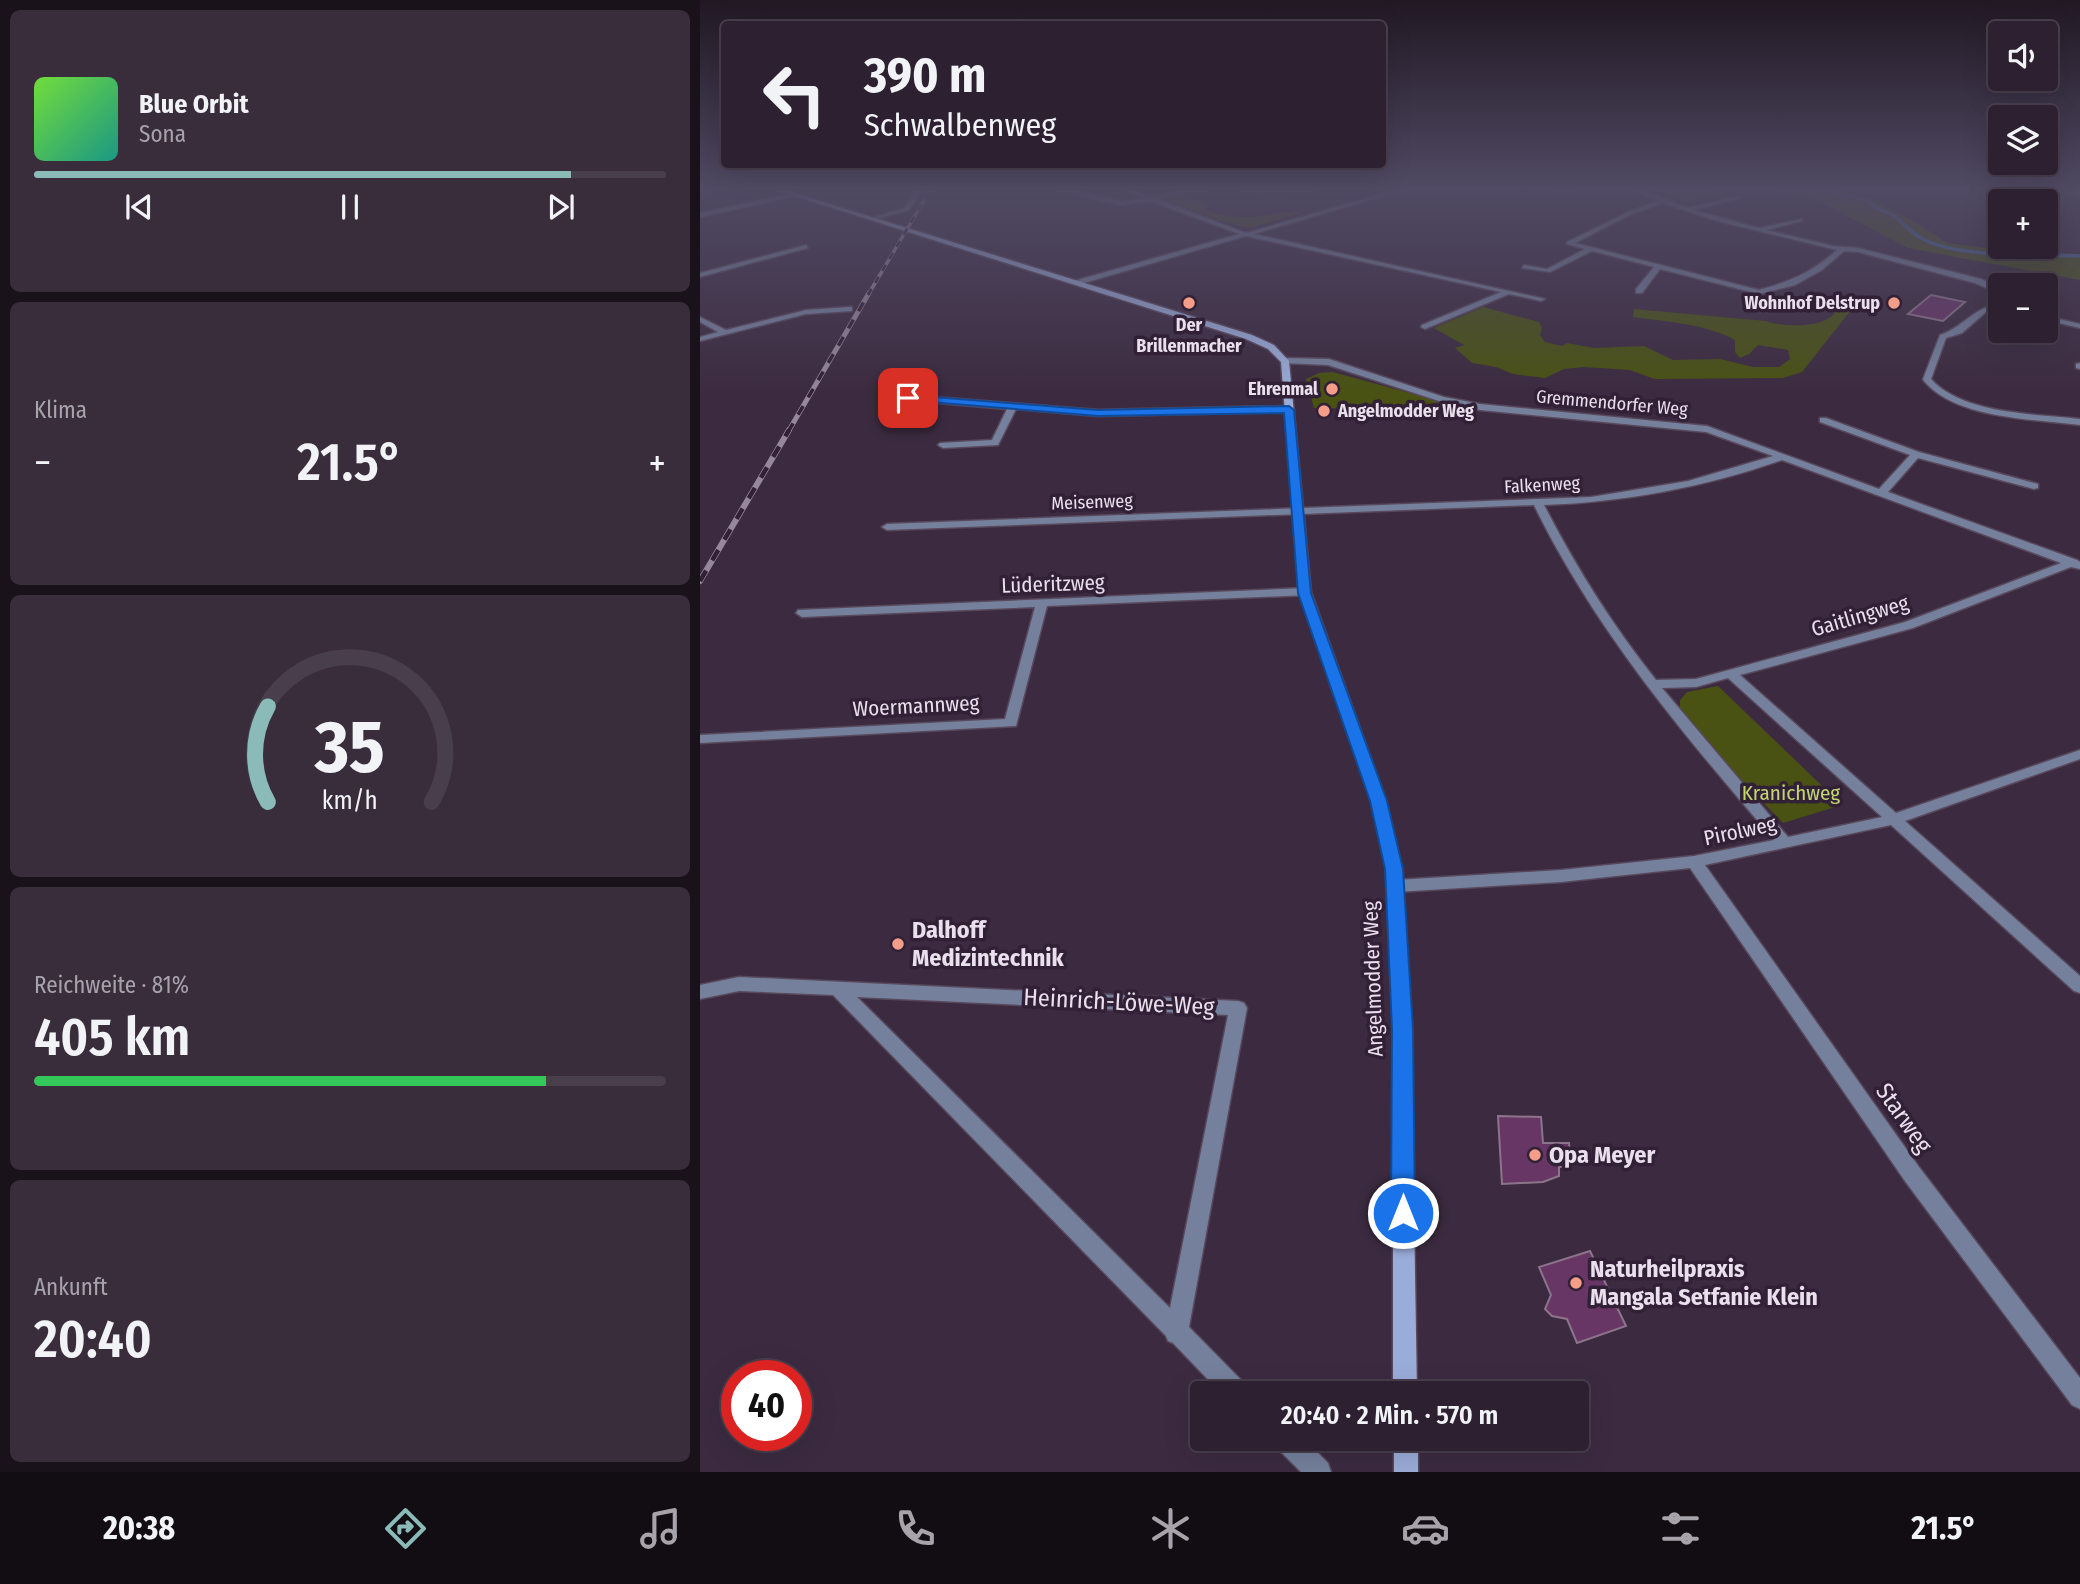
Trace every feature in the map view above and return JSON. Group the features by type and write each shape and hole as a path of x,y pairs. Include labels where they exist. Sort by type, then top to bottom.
{"street":[{"path":"700,275 773,256"},
{"path":"990,256 1249,337 1270,347 1286,365"},
{"path":"1077,283 1170,256"},
{"path":"1340,256 1541,299"},
{"path":"1524,267 1548,271 1578,256"},
{"path":"1611,256 1759,292 1792,283 1820,269 1835,256"},
{"path":"1879,256 1988,284"},
{"path":"1639,291 1657,268"},
{"path":"1425,327 1506,293"},
{"path":"700,339 806,312 849,309"},
{"path":"1988,309 1983,310 1959,331 1943,337 1927,379 1929,383 1934,389 1959,401 2080,422"},
{"path":"700,319 726,333"},
{"path":"2058,321 2080,326"},
{"name":"Gremmendorfer Weg","path":"1286,365 1335,365 1442,399 1480,407 1707,429 2077,563"},
{"name":"Angelmodder Weg","path":"1286,365 1305,593 1379,801 1391,849 1396,886 1402,1039 1405,1381"},
{"path":"908,398 1098,413 1289,410"},
{"path":"943,445 995,443 1013,407"},
{"path":"1823,420 1916,454 2034,486"},
{"path":"1881,493 1916,454"},
{"name":"Falkenweg","path":"1297,512 1591,500 1672,488 1746,470 1783,456"},
{"path":"1538,503 1572,568 1611,628 1709,756 1785,843"},
{"name":"Meisenweg","path":"887,527 1297,512"},
{"name":"Gaitlingweg","path":"1653,684 1696,683 1909,625 2077,563"},
{"name":"Lüderitzweg","path":"802,613 1305,593"},
{"name":"Woermannweg","path":"700,739 1011,723 1042,604"},
{"path":"1730,673 2080,986"},
{"name":"Pirolweg","path":"1396,886 1561,876 1694,862 1892,820 2080,754"},
{"name":"Starweg","path":"1694,862 1912,1174 2080,1397"},
{"name":"Heinrich-Löwe-Weg","path":"700,992 739,984 1238,1008 1176,1333"},
{"path":"836,988 1226,1381"},
{"path":"1298,1451 1320,1472"},
{"path":"1406,1451 1406,1472"}],"green space":[{"path":"1949,256 1988,256 1988,259 2058,259 2058,256 2080,256 2080,280 2058,276 2058,273 2042,273"},
{"path":"1841,302 1855,305 1802,372 1783,378 1654,379 1630,370 1584,367 1564,369 1545,378 1513,374 1496,367 1472,363 1455,348 1464,345 1434,328 1483,307 1539,322 1542,328 1540,335 1545,342 1562,346 1567,343 1594,348 1644,346 1673,360 1720,359 1753,367 1779,367 1790,359 1788,350 1758,345 1740,358 1735,352 1735,340 1723,334 1685,324 1633,317 1634,309 1800,325 1826,320 1833,315"},
{"path":"1332,372 1442,402 1391,409 1314,408 1306,379 1319,373"},
{"name":"Kranichweg","path":"1718,686 1842,805 1783,823 1712,750 1680,708 1680,700 1687,692"}],"building":[{"path":"1931,295 1965,302 1943,321 1908,314"},
{"name":"Opa Meyer","path":"1498,1116 1541,1117 1543,1143 1569,1143 1571,1167 1559,1167 1559,1176 1543,1182 1502,1184"},
{"name":"Naturheilpraxis Mangala Setfanie Klein","path":"1590,1251 1626,1326 1577,1343 1567,1319 1552,1316 1545,1309 1551,1295 1539,1267"}],"waterway":[{"path":"2062,256 2080,256"}],"railway":[{"path":"868,295 891,256"},
{"path":"788,432 869,293"},
{"path":"700,581 789,430"}],"place":[{"name":"Der Brillenmacher","path":"1189,303"},
{"name":"Wohnhof Delstrup","path":"1894,303"},
{"name":"Ehrenmal","path":"1332,389"},
{"name":"Angelmodder Weg","path":"1324,411"},
{"name":"Dalhoff Medizintechnik","path":"898,944"},
{"name":"Opa Meyer","path":"1535,1155"},
{"name":"Naturheilpraxis Mangala Setfanie Klein","path":"1576,1283"}],"route":[{"path":"908,398 1098,413 1289,410 1305,593 1379,801 1394,869 1402,1030 1403,1213"}]}
